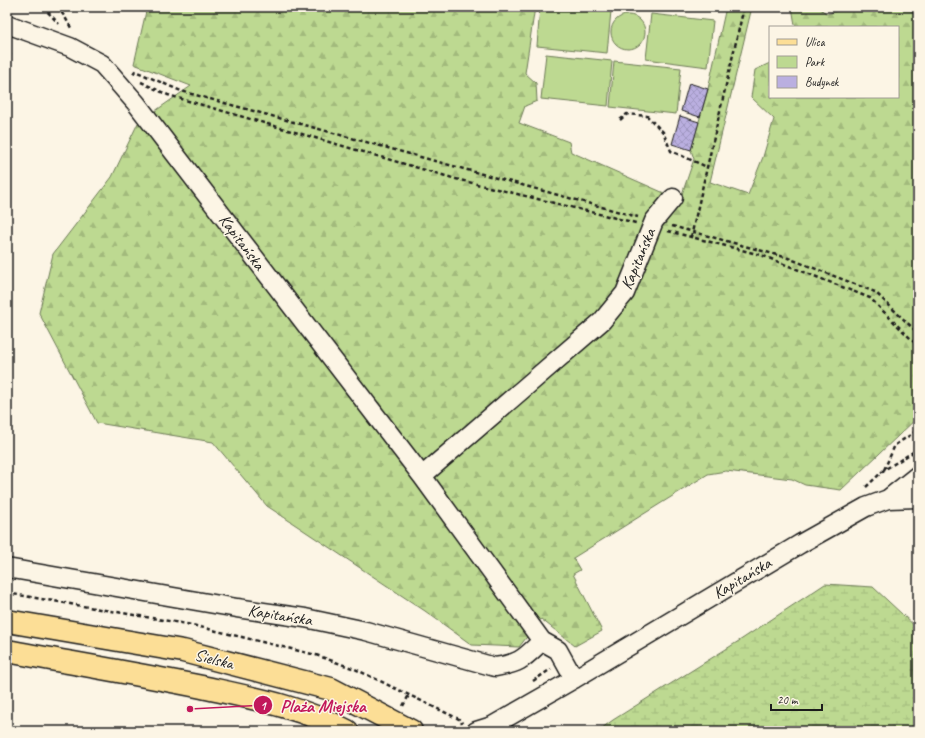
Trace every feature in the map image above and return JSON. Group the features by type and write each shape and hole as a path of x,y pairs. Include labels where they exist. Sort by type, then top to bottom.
{"main road":[{"name":"Sielska","path":"7,621 183,651 331,689 411,731"},
{"name":"Sielska","path":"7,651 267,701 328,721 347,731"}],"street":[{"name":"Kapitańska","path":"7,24 70,47 102,64 136,103 422,476 542,641 558,650 574,679"},
{"name":"Kapitańska","path":"422,476 602,322 625,293 653,224 673,198"},
{"path":"888,499 918,474"},
{"name":"Kapitańska","path":"486,729 574,679 800,544 866,507 888,499 918,498"},
{"name":"Kapitańska","path":"7,568 237,608 305,618 366,631 495,667 514,664 524,659 542,641"}],"path":[{"path":"57,7 65,17 73,33"},
{"path":"691,237 744,7"},
{"path":"918,333 875,292 788,258 692,230 653,224 456,178 168,95 131,77 135,71 181,91 653,224 691,237 761,255 870,298 918,346"},
{"path":"620,120 627,114 647,116 663,132 671,151 707,167"},
{"path":"918,430 894,445 884,470 918,449"},
{"path":"7,593 192,625 316,655 356,669 461,720"}],"green space":[{"path":"147,7 535,7 525,73 536,83 537,101 525,106 519,123 569,142 571,152 680,200 694,159 691,150 708,89 726,7 752,7 710,182 748,195 763,157 774,119 751,97 755,70 769,63 769,98 899,98 899,26 796,26 792,7 818,7 827,14 850,7 907,7 918,16 918,417 841,490 805,485 792,479 726,471 708,474 573,558 580,570 573,574 602,631 575,646 541,619 519,647 472,645 425,611 267,506 213,442 97,423 39,313 53,254 112,177 138,123 191,86 134,64"},
{"path":"540,7 574,7 611,11 607,53 537,46"},
{"path":"651,14 713,21 708,67 646,59"},
{"path":"628,15 640,20 645,32 640,44 628,49 616,44 611,32 616,20"},
{"path":"546,54 612,61 608,106 541,99"},
{"path":"614,61 681,68 676,114 610,107"},
{"path":"825,584 873,587 918,629 918,731 598,731 613,720 742,639"}],"building":[{"path":"7,53 11,54 7,68"},
{"path":"689,83 708,89 700,117 681,111"},
{"path":"680,116 699,122 691,150 672,144"}],"place":[{"name":"Plaża Miejska","path":"190,709"}]}
